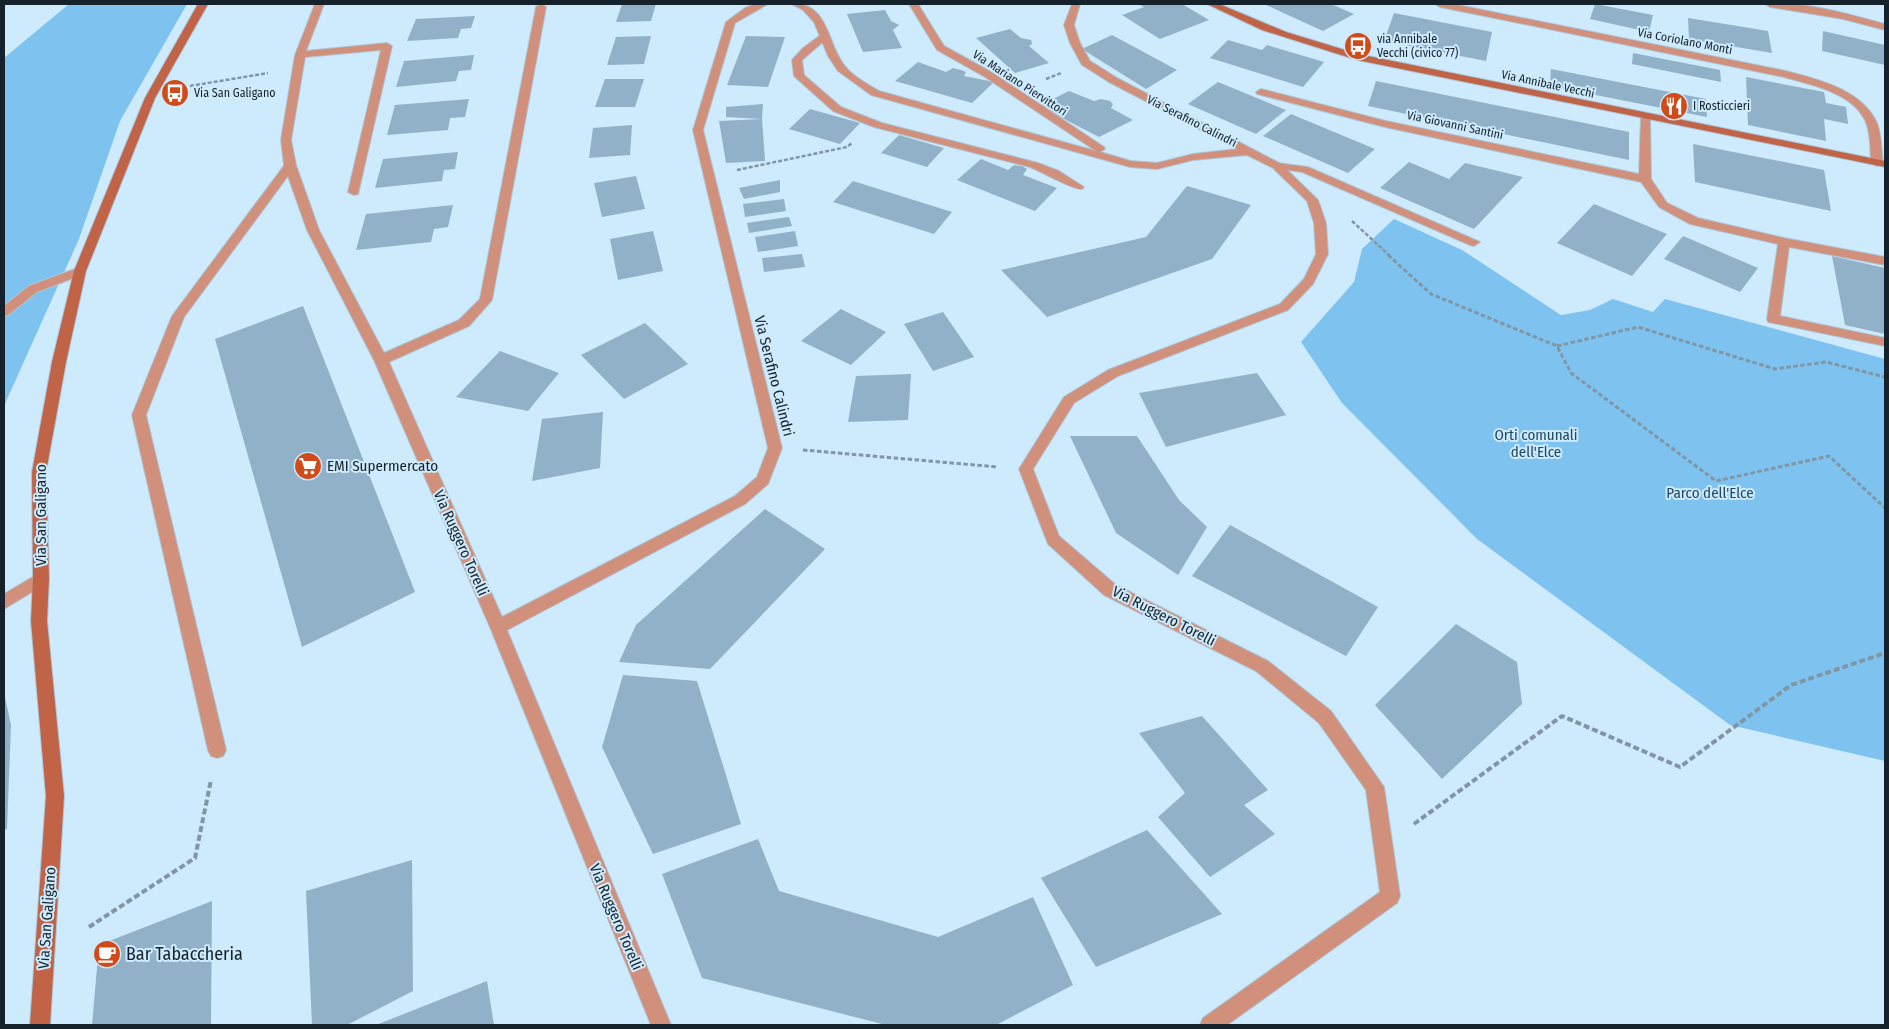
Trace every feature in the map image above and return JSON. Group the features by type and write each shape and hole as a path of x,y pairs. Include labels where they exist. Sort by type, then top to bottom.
{"main road":[{"name":"Via San Galigano","path":"40,1025 56,796 39,621 41,578 39,472 59,362 80,271 154,92 203,4"},
{"name":"Via Annibale Vecchi","path":"1212,4 1249,22 1301,41 1357,57 1646,118 1881,163"}],"street":[{"name":"Via Ruggero Torelli","path":"319,4 299,61 286,140 290,165 313,230 381,360 498,627 661,1025"},
{"name":"Via Serafino Calindri","path":"498,627 740,500 763,480 775,448 698,130 731,22 748,10 763,4"},
{"name":"Via Serafino Calindri","path":"797,4 816,14 838,63 852,79 876,93 1130,164 1157,166 1193,157 1250,151"},
{"name":"Via Mariano Piervittori","path":"914,4 940,48 989,75 1088,144 1130,164"},
{"name":"Via Serafino Calindri","path":"1076,4 1069,25 1075,44 1086,62 1113,80 1250,151"},
{"name":"Via Coriolano Monti","path":"1440,4 1786,74 1822,86 1853,100 1870,120 1881,163"},
{"path":"1770,4 1843,16 1885,27"},
{"path":"381,360 464,323 486,300 541,7"},
{"path":"825,36 806,50 798,60 799,76 837,109 874,123 1034,165 1055,173 1078,187"},
{"path":"299,61 386,46 354,192"},
{"name":"Via Giovanni Santini","path":"1261,92 1385,124 1645,179"},
{"path":"1646,118 1645,179 1663,205 1694,221 1784,242 1885,261"},
{"path":"1026,469 1069,400 1113,373 1284,307 1310,281 1322,254 1320,223 1312,200 1277,166 1250,151"},
{"path":"217,750 140,415 178,316 290,165"},
{"path":"1277,166 1304,169 1474,242"},
{"path":"1784,242 1773,319 1885,342"},
{"path":"4,312 33,289 80,271"},
{"name":"Via Ruggero Torelli","path":"1026,469 1053,540 1110,590 1262,666 1325,717 1375,786 1390,896 1210,1025"},
{"path":"4,602 41,578"}],"path":[{"path":"154,92 299,61"},
{"path":"709,176 847,147 874,123"},
{"path":"1312,200 1340,210 1431,294 1557,346 1638,327 1775,369 1826,362 1885,377"},
{"path":"1557,346 1571,373 1716,481 1829,456 1885,508"},
{"path":"775,448 1026,469"},
{"path":"1384,846 1562,716 1680,767 1791,685 1885,653"},
{"path":"89,927 195,858 217,750"}],"green space":[{"path":"69,4 187,4 120,121 79,239 4,406 4,58"},
{"name":"Parco dell'Elce","path":"1394,219 1462,250 1561,315 1590,310 1613,299 1653,312 1665,299 1885,359 1885,761 1730,725 1477,539 1342,403 1301,342 1354,282 1362,249"}],"building":[{"path":"622,4 656,4 651,21 616,22"},
{"path":"1138,4 1182,4 1209,20 1160,39 1122,15 1144,7"},
{"path":"1264,4 1331,4 1354,14 1323,31"},
{"path":"1595,4 1653,15 1649,32 1590,19"},
{"path":"885,10 891,21 899,25 893,30 902,48 863,52 847,14"},
{"path":"1394,13 1492,32 1486,61 1384,41"},
{"path":"475,16 471,28 461,29 458,38 407,41 416,19"},
{"path":"1688,18 1768,31 1772,53 1689,39"},
{"path":"1010,29 1021,38 1031,40 1032,44 1029,46 1049,63 1015,73 976,38"},
{"path":"1823,31 1885,45 1885,65 1822,51"},
{"path":"1112,35 1177,70 1146,89 1082,49"},
{"path":"651,36 644,64 607,65 616,37"},
{"path":"746,36 785,37 768,87 727,85"},
{"path":"1228,40 1262,50 1267,45 1324,62 1303,87 1210,58"},
{"path":"1633,53 1720,70 1721,82 1632,64"},
{"path":"474,55 471,70 459,71 456,81 396,87 404,61"},
{"path":"918,62 946,72 953,68 961,70 966,72 964,76 994,82 972,103 895,81"},
{"path":"1551,69 1706,99 1707,117 1550,86"},
{"path":"1746,77 1824,92 1826,103 1846,107 1848,124 1824,119 1826,141 1748,125"},
{"path":"605,79 644,79 635,107 595,107"},
{"path":"1376,81 1629,132 1629,160 1368,106"},
{"path":"1218,82 1286,110 1256,134 1188,104"},
{"path":"1069,91 1094,101 1101,99 1110,101 1113,104 1111,108 1133,120 1099,137 1039,106"},
{"path":"469,99 465,117 450,118 448,130 387,135 395,105"},
{"path":"763,104 762,119 726,117 726,107"},
{"path":"810,109 860,123 840,144 789,129"},
{"path":"1291,114 1375,149 1348,173 1263,136"},
{"path":"762,119 765,161 726,163 719,121"},
{"path":"632,125 630,155 589,158 593,128"},
{"path":"899,135 944,148 927,167 881,153"},
{"path":"1693,144 1824,170 1831,211 1695,182"},
{"path":"458,152 455,169 444,170 442,181 375,188 383,159"},
{"path":"981,159 1008,170 1014,165 1022,166 1027,169 1023,175 1057,188 1035,211 957,180"},
{"path":"1409,162 1449,179 1465,163 1523,177 1474,229 1380,188"},
{"path":"636,176 645,209 602,217 594,183"},
{"path":"780,180 780,192 744,199 739,188"},
{"path":"853,181 952,212 934,234 833,202"},
{"path":"1187,186 1251,205 1212,259 1047,317 1001,270 1146,237"},
{"path":"784,199 786,211 745,217 743,204"},
{"path":"1594,204 1667,234 1632,276 1557,243"},
{"path":"453,205 448,227 434,229 431,242 356,250 366,214"},
{"path":"789,217 792,226 749,233 747,223"},
{"path":"653,231 663,271 618,280 610,239"},
{"path":"795,231 798,246 758,252 755,237"},
{"path":"1683,236 1758,268 1740,292 1664,259"},
{"path":"802,254 805,267 764,272 762,258"},
{"path":"1832,256 1885,268 1885,334 1845,325"},
{"name":"EMI Supermercato","path":"303,306 415,592 302,647 215,339"},
{"path":"841,309 886,332 851,365 801,341"},
{"path":"943,312 974,357 933,371 904,324"},
{"path":"645,323 688,364 624,399 581,355"},
{"path":"500,351 559,373 528,411 456,397"},
{"path":"1257,373 1286,415 1166,447 1139,393"},
{"path":"911,374 908,420 848,422 856,376"},
{"path":"603,412 600,468 532,481 542,419"},
{"path":"1070,436 1137,436 1179,500 1207,527 1178,575 1116,533"},
{"path":"765,509 825,549 710,669 619,662 636,625"},
{"path":"1230,525 1378,607 1346,656 1192,576"},
{"path":"1456,624 1517,662 1522,704 1442,779 1375,705"},
{"path":"623,675 697,681 741,824 653,854 602,747"},
{"path":"5,697 11,725 7,829 4,830"},
{"path":"1202,716 1268,790 1244,805 1275,834 1210,877 1158,817 1185,793 1139,733"},
{"path":"1147,830 1222,914 1096,967 1041,878"},
{"path":"758,839 779,891 938,937 1033,897 1073,985 996,1025 886,1025 702,978 662,874"},
{"path":"412,860 413,991 347,1025 312,1025 306,891"},
{"path":"212,901 211,1025 92,1025 99,945"},
{"path":"487,981 494,1025 376,1025"}],"place":[{"name":"via Annibale Vecchi (civico 77)","path":"1358,46"},
{"name":"Via San Galigano","path":"175,93"},
{"name":"I Rosticcieri","path":"1674,106"},
{"name":"EMI Supermercato","path":"308,466"},
{"name":"Bar Tabaccheria","path":"107,954"}],"park label":[{"name":"Orti comunali dell'Elce","path":"1536,444"}]}
